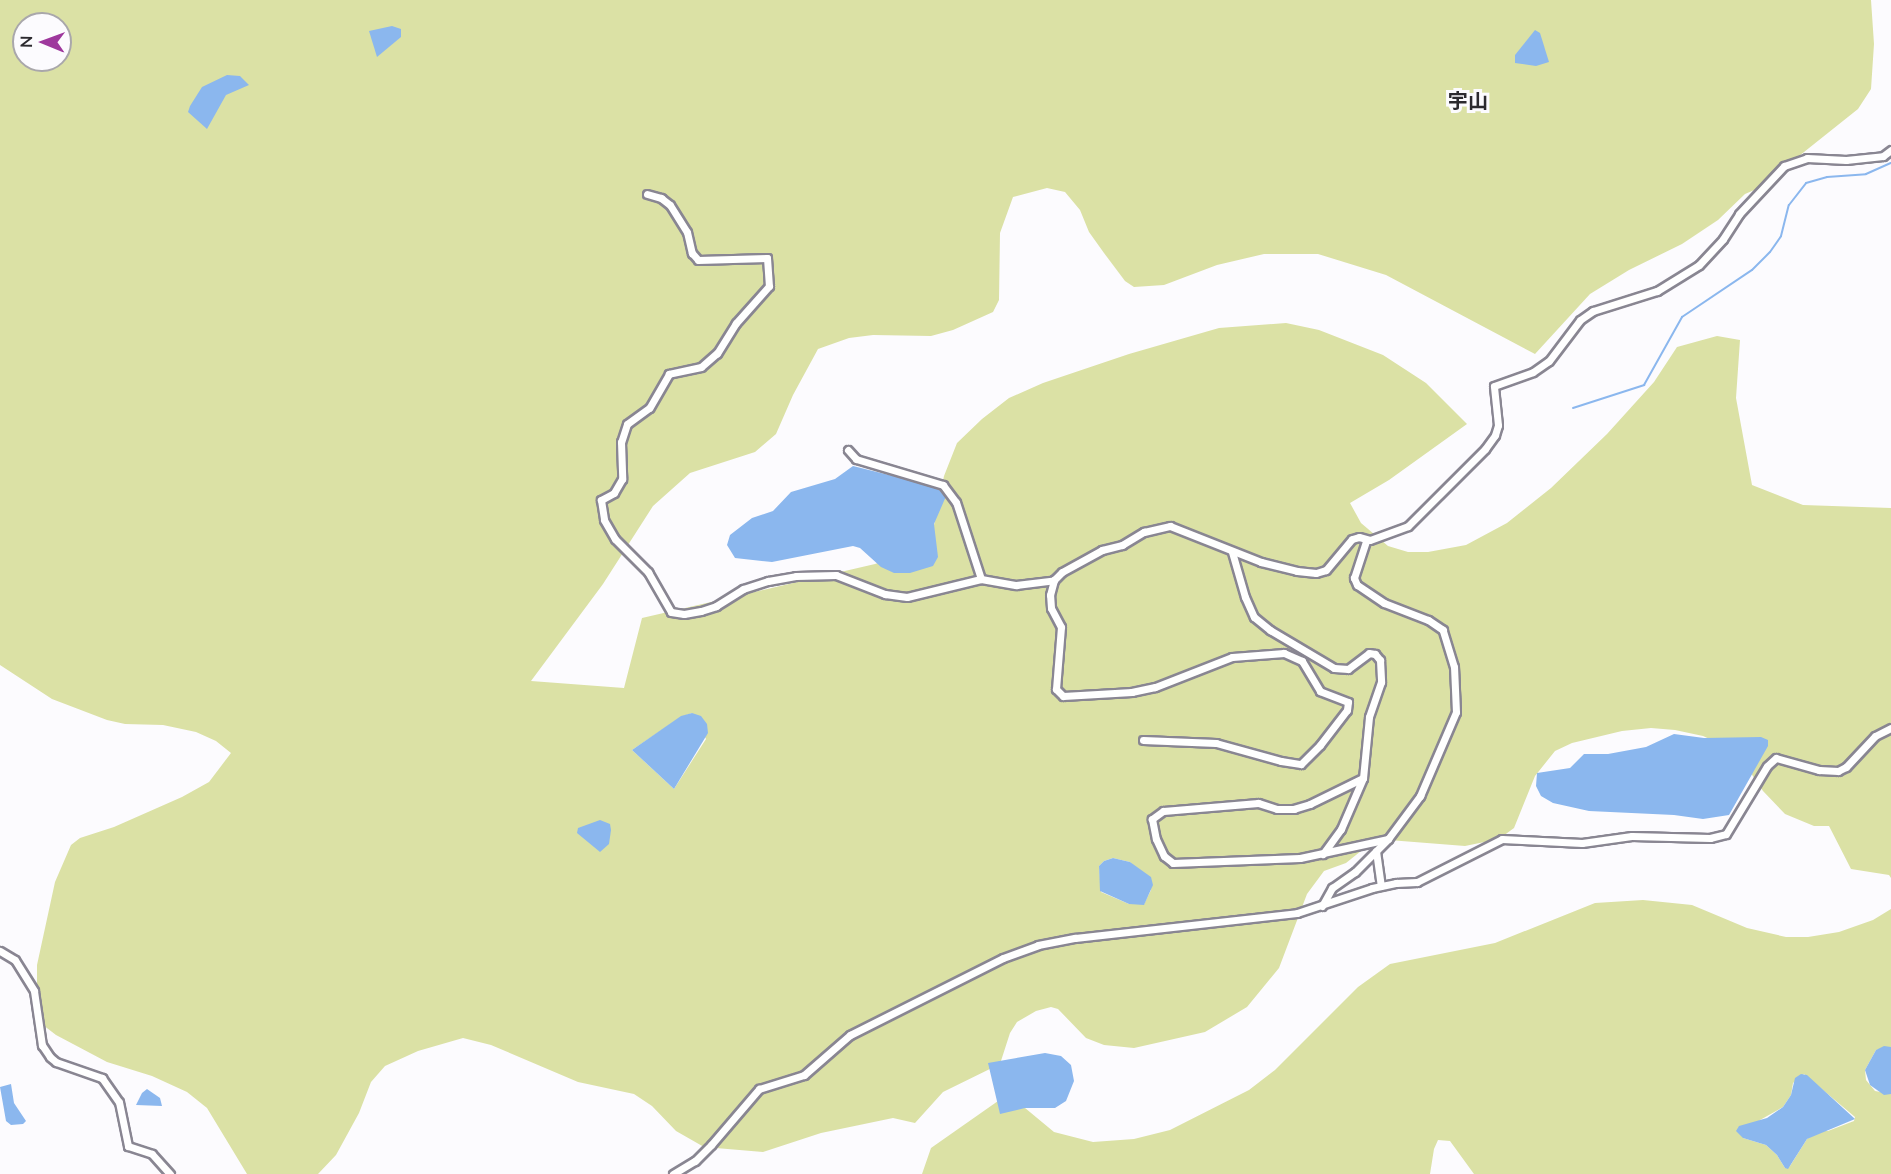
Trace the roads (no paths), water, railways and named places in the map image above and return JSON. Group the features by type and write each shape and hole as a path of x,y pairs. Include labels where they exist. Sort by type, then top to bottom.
{"street":[{"path":"1143,740 1216,743 1301,764 1320,745 1347,710 1347,702 1320,691 1302,661 1284,653 1232,657 1155,687 1132,692 1063,696 1056,689 1061,627 1051,609 1050,595 1054,580 1062,572 1102,550 1122,545 1144,532 1170,526 1270,565 1316,573 1326,570 1352,539 1379,538 1408,526 1485,449 1496,435 1498,425 1494,386 1533,372 1549,361 1580,320 1593,311 1657,291 1699,265 1723,238 1745,206 1784,166 1807,158 1846,159 1883,156 1891,150"},
{"path":"647,195 661,198 670,205 687,232 692,253 698,260 767,258 769,286 736,322 717,353 701,367 669,374 649,408 627,424 621,442 622,479 614,493 601,500 604,520 615,539 648,572 671,612 684,615 701,611 716,606 743,589 768,580 796,576 836,575 885,594 907,597 981,579 1016,585 1054,580"},
{"path":"848,450 856,459 943,485 956,502 981,579"},
{"path":"1322,906 1332,888 1355,872 1388,839 1420,796 1430,778 1456,712 1454,667 1443,630 1428,620 1384,603 1357,585 1354,579 1358,556 1366,540"},
{"path":"1232,552 1245,597 1254,617 1270,630 1334,668 1348,669 1369,653 1375,654 1380,660 1381,682 1369,717 1363,778 1341,829 1323,854"},
{"path":"673,1174 695,1161 759,1089 804,1075 850,1035 1003,958 1038,945 1075,938 1266,918 1322,906 1381,886 1417,882 1502,839 1582,843 1632,836 1710,838 1726,834 1767,766 1776,758 1819,770 1838,771 1846,767 1875,736 1891,728"},
{"path":"1363,778 1294,810 1276,809 1258,803 1241,803 1163,811 1152,819 1156,838 1164,856 1173,863 1300,858 1388,839"},
{"path":"1376,851 1381,886"},
{"path":"0,951 15,960 34,991 42,1045 50,1057 56,1062 102,1078 119,1102 128,1146 152,1154 170,1174"}],"water":[{"path":"392,26 401,29 401,37 377,57 369,31"},
{"path":"1535,30 1540,33 1549,62 1536,66 1515,63 1515,55"},
{"path":"227,75 240,76 249,85 226,95 207,129 188,112 190,106 202,87"},
{"path":"853,466 929,485 947,494 934,524 938,557 933,566 910,573 894,573 881,567 860,548 853,546 772,562 735,558 727,545 730,535 752,518 773,511 791,492 835,479"},
{"path":"692,713 701,716 707,724 708,733 674,789 632,750 681,716"},
{"path":"1674,734 1704,738 1761,737 1768,740 1768,746 1729,815 1703,819 1674,815 1589,811 1553,803 1541,796 1536,786 1537,773 1570,768 1584,754 1608,754 1646,747"},
{"path":"600,820 610,824 611,830 609,844 600,852 577,833 578,828"},
{"path":"1113,858 1130,862 1151,877 1153,885 1144,905 1129,904 1100,891 1099,866 1104,861"},
{"path":"1884,1046 1891,1047 1891,1094 1884,1095 1870,1085 1865,1070 1876,1050"},
{"path":"1045,1053 1061,1056 1071,1065 1074,1081 1066,1101 1055,1108 1025,1108 1000,1114 988,1063"},
{"path":"1801,1074 1807,1075 1855,1119 1807,1139 1788,1169 1766,1145 1743,1138 1736,1131 1739,1126 1767,1118 1783,1107 1791,1095 1795,1078"},
{"path":"11,1084 14,1103 26,1121 23,1124 11,1125 6,1121 0,1087"},
{"path":"147,1089 160,1098 162,1106 136,1105 142,1093"}],"waterway":[{"path":"1573,408 1644,385 1682,317 1752,270 1770,252 1781,236 1789,205 1806,183 1827,177 1866,174 1891,163"}],"district":[{"name":"宇山","path":"1468,100"}]}
